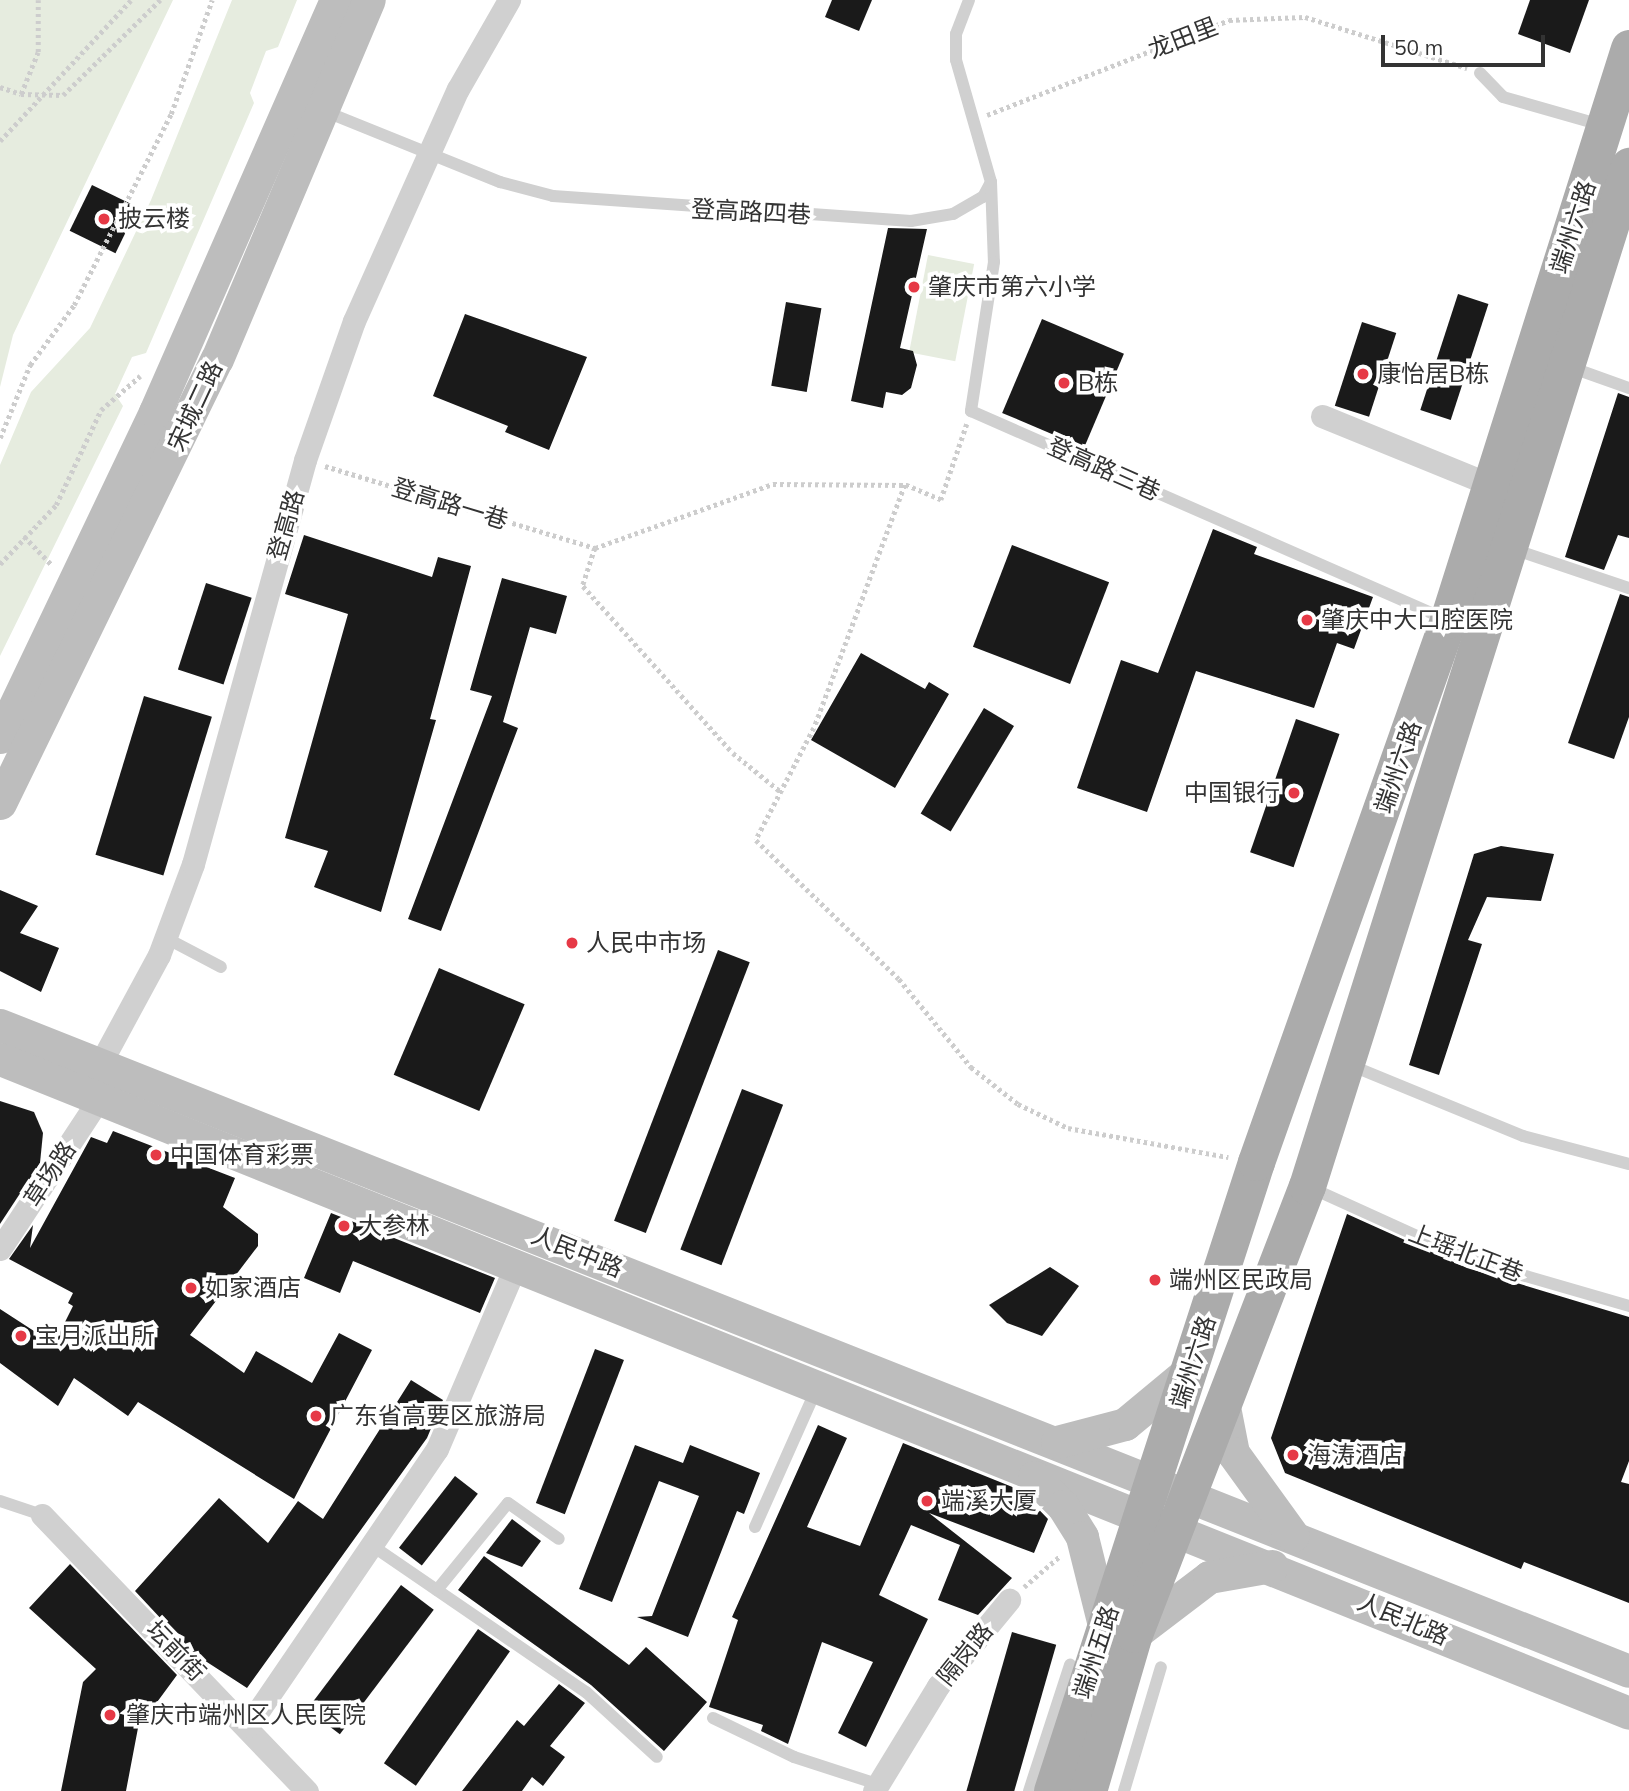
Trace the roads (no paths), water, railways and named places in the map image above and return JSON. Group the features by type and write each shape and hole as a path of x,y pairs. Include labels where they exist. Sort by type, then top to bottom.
{"main road":[{"name":"宋城二路","path":"0,737 161,399 336,0"},
{"name":"宋城二路","path":"0,803 142,522 324,111 369,0"},
{"name":"端州六路","path":"1148,1498 1256,1162 1448,620 1629,48"},
{"name":"端州六路","path":"1183,1511 1307,1186 1348,1064 1629,166"},
{"name":"人民中路","path":"5,1033 100,1064 1057,1442 1148,1498"},
{"name":"人民中路","path":"5,1033 99,1099 1028,1471 1148,1498"},
{"path":"1057,1442 1125,1424 1191,1370"},
{"path":"1224,1407 1233,1453 1294,1538"},
{"path":"1028,1471 1063,1506 1082,1537 1119,1630 1209,1577 1263,1561 1264,1525"},
{"path":"1148,1498 1183,1511"},
{"name":"端州五路","path":"1088,1791 1148,1498"},
{"name":"端州五路","path":"1052,1791 1119,1630 1183,1511"},
{"name":"人民北路","path":"1183,1511 1264,1525 1629,1671"},
{"name":"人民北路","path":"1183,1511 1263,1561 1629,1713"}],"street":[{"name":"登高路","path":"100,1064 166,937 193,864 305,460 354,321 429,152 509,0"},
{"path":"1322,416 1491,485"},
{"name":"草场路","path":"0,1249 99,1099"},
{"path":"248,1726 374,1547 437,1449 516,1265"},
{"name":"坛前街","path":"42,1515 248,1726 307,1791"},
{"name":"隔岗路","path":"875,1787 938,1686 1009,1600"}],"lane":[{"path":"968,0 956,34 956,60 991,182"},
{"path":"1480,73 1503,97 1605,126"},
{"name":"登高路四巷","path":"324,111 500,182 553,196 720,212 911,221 953,214 983,197 991,182"},
{"name":"登高路三巷","path":"991,182 994,262 971,411 1448,620"},
{"path":"1567,366 1629,388"},
{"path":"1510,548 1629,588"},
{"path":"166,937 221,967"},
{"path":"1348,1064 1523,1136 1629,1164"},
{"name":"上瑶北正巷","path":"1307,1186 1470,1259 1629,1306"},
{"path":"755,1527 817,1386"},
{"path":"0,1501 42,1515"},
{"path":"437,1590 508,1503 559,1539"},
{"path":"374,1547 586,1692 657,1757"},
{"path":"1028,1791 1070,1665"},
{"path":"1124,1791 1161,1667"},
{"path":"713,1718 794,1756 875,1787"}],"place":[{"name":"披云楼","path":"104,219"},
{"name":"肇庆市第六小学","path":"914,287"},
{"name":"康怡居B栋","path":"1363,374"},
{"name":"B栋","path":"1064,383"},
{"name":"肇庆中大口腔医院","path":"1307,620"},
{"name":"中国银行","path":"1294,793"},
{"name":"人民中市场","path":"572,943"},
{"name":"中国体育彩票","path":"156,1155"},
{"name":"大参林","path":"344,1226"},
{"name":"端州区民政局","path":"1155,1280"},
{"name":"如家酒店","path":"191,1288"},
{"name":"宝月派出所","path":"21,1336"},
{"name":"广东省高要区旅游局","path":"316,1416"},
{"name":"海涛酒店","path":"1293,1455"},
{"name":"端溪大厦","path":"927,1501"},
{"name":"肇庆市端州区人民医院","path":"110,1715"}]}
